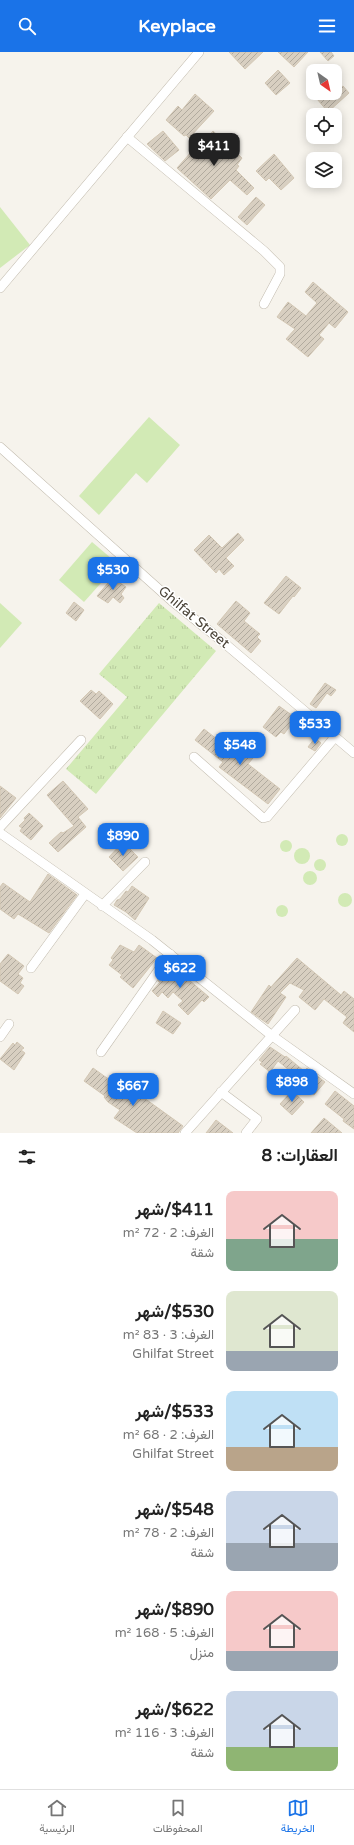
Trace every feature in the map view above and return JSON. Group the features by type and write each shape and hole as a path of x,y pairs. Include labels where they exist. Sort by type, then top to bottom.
{"street":[{"path":"0,288 199,52"},
{"path":"127,137 264,251 280,267 280,274 264,304"},
{"name":"Ghilfat Street","path":"0,447 172,601 229,647 354,753"},
{"path":"194,757 264,818 267,817 335,737"},
{"path":"0,827 81,740"},
{"path":"0,832 170,954 271,1035 354,1094"},
{"path":"102,906 146,862"},
{"path":"31,968 85,894"},
{"path":"101,1052 170,954"},
{"path":"185,1133 271,1035 296,1010"},
{"path":"0,1037 9,1024"},
{"path":"221,1092 257,1119 246,1133"}],"green space":[{"path":"0,207 30,245 0,268"},
{"path":"149,417 180,445 147,483 136,473 99,515 79,496"},
{"path":"92,542 118,564 84,602 59,580"},
{"path":"0,603 22,623 0,648"},
{"path":"159,603 216,651 96,794 66,769 127,697 99,674"},
{"path":"342,834 346,836 348,840 346,844 342,846 338,844 336,840 338,836"},
{"path":"286,840 290,842 292,846 290,850 286,852 282,850 280,846 282,842"},
{"path":"302,848 309,853 310,856 305,863 302,864 295,859 294,856 299,849"},
{"path":"320,859 324,861 326,865 324,869 320,871 316,869 314,865 316,861"},
{"path":"310,871 315,873 317,878 315,883 310,885 305,883 303,878 305,873"},
{"path":"342,893 348,893 352,897 352,903 348,907 342,907 338,903 338,897"},
{"path":"282,905 286,907 288,911 286,915 282,917 278,915 276,911 278,907"}],"building":[{"path":"229,52 263,52 245,69"},
{"path":"278,52 308,52 294,67"},
{"path":"320,52 331,52 334,56 328,61"},
{"path":"278,70 290,83 276,95 265,83"},
{"path":"343,86 349,93 342,99 342,87"},
{"path":"195,94 214,111 189,138 186,135 184,136 166,120 178,106 182,110"},
{"path":"318,100 341,100 332,108 325,108"},
{"path":"163,131 179,150 165,161 147,144"},
{"path":"213,131 242,158 237,165 239,166 236,170 254,188 247,195 230,180 211,199 177,168 192,151 194,153"},
{"path":"274,154 294,178 281,190 269,178 266,181 256,171"},
{"path":"256,197 265,205 247,225 238,217"},
{"path":"313,282 348,312 335,328 329,323 319,335 324,339 308,357 286,339 295,329 277,317 288,302 306,316 317,303 305,292"},
{"path":"238,533 244,540 226,558 234,566 224,575 219,569 216,573 194,550 209,535 222,548"},
{"path":"286,576 301,588 279,614 264,603"},
{"path":"113,577 122,582 120,583 126,587 121,594 124,598 120,603 113,597 108,603 97,596"},
{"path":"236,601 250,613 244,621 260,634 257,637 261,641 251,653 217,624"},
{"path":"74,602 84,610 76,621 66,613"},
{"path":"325,683 336,690 331,696 327,693 316,708 310,704"},
{"path":"91,690 96,694 99,691 113,704 100,719 80,701"},
{"path":"279,706 296,718 284,734 281,732 276,737 263,727"},
{"path":"204,729 232,751 241,739 258,752 248,764 280,789 268,804 219,767 223,762 195,740"},
{"path":"315,738 321,743 315,751 308,747"},
{"path":"63,781 88,809 78,817 86,827 58,852 49,843 61,832 63,833 74,826 47,795"},
{"path":"0,786 16,798 0,818"},
{"path":"29,813 43,826 31,840 20,831 22,828 19,826"},
{"path":"123,842 138,857 123,871 109,857"},
{"path":"48,874 77,895 49,933 18,914 14,919 0,909 0,887 3,883 30,902"},
{"path":"132,886 149,898 135,920 126,912 114,905 117,900 120,899 126,891 128,892"},
{"path":"120,945 134,952 139,945 157,958 133,988 120,977 122,975 109,965 113,960 111,958"},
{"path":"8,954 24,966 18,974 23,978 20,983 24,986 18,994 0,981 0,964"},
{"path":"297,958 341,995 344,991 354,999 354,1032 343,1023 347,1017 324,999 315,1010 299,997 304,990 290,983 280,993 286,997 268,1024 251,1012 269,985 271,987"},
{"path":"170,964 209,997 204,1002 202,1000 188,1015 178,1005 183,1001 173,992 168,998 162,992 158,997 152,991 160,982 158,981"},
{"path":"163,1011 181,1023 173,1034 156,1023"},
{"path":"17,1042 24,1048 21,1050 25,1053 14,1070 0,1059 13,1043 15,1045"},
{"path":"270,1047 285,1057 286,1056 304,1071 307,1068 325,1082 314,1095 286,1073 289,1070 278,1061 270,1072 260,1064 262,1062 259,1060"},
{"path":"93,1068 114,1083 116,1080 133,1090 183,1126 178,1133 137,1133 114,1118 120,1110 108,1102 104,1097 105,1096 84,1081"},
{"path":"292,1091 304,1102 292,1115 280,1104"},
{"path":"335,1091 354,1106 354,1129 325,1104"},
{"path":"324,1118 342,1133 311,1133"},
{"path":"216,1120 233,1133 206,1133"}]}
